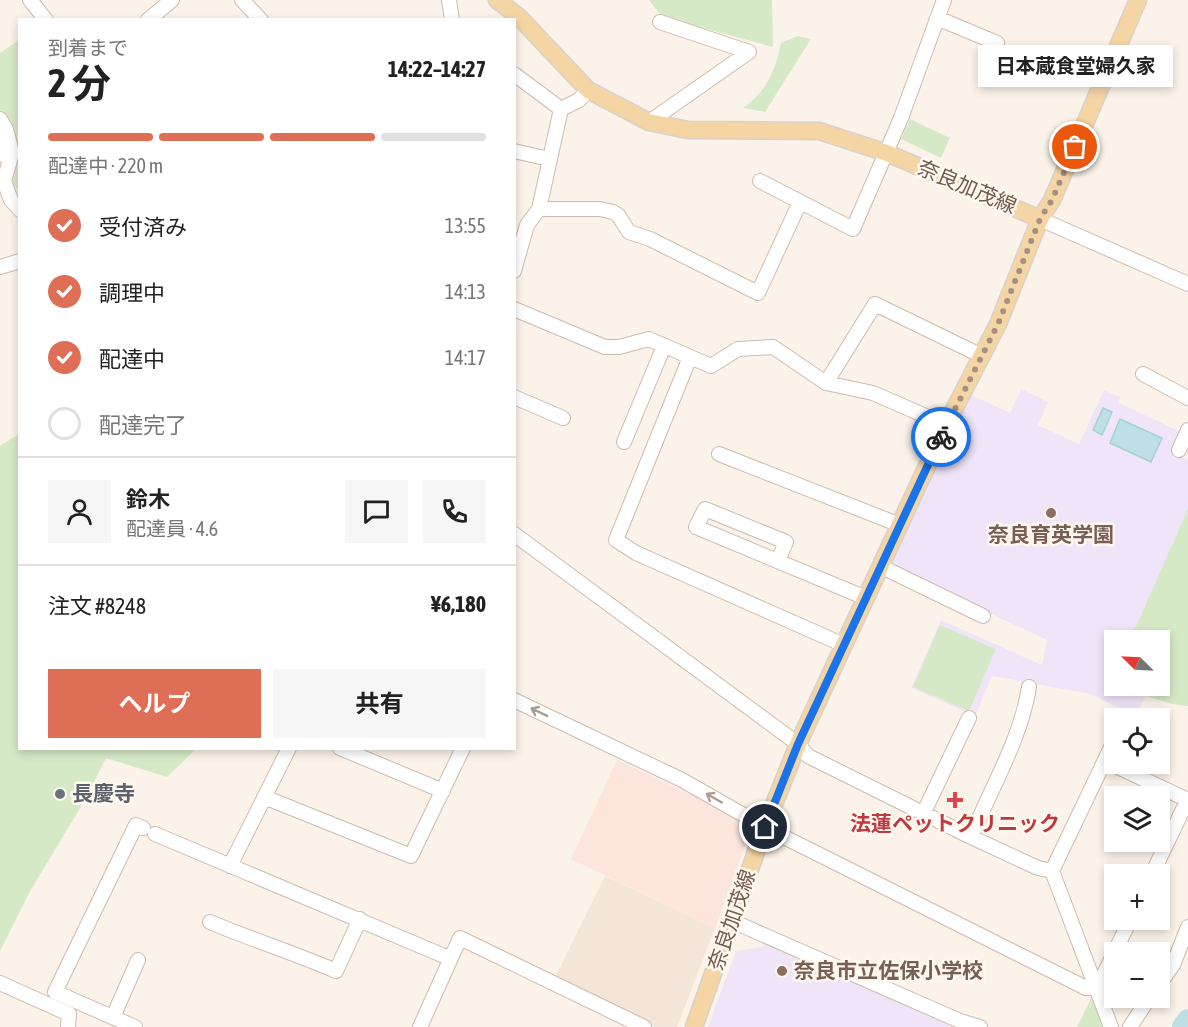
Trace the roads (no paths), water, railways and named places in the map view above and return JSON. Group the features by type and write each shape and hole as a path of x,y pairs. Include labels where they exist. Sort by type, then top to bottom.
{"main road":[{"path":"1040,219 1052,200 1138,0"},
{"name":"奈良加茂線","path":"502,2 588,90 649,122 688,130 819,131 887,153 1040,219 982,356 946,425 798,744 765,827 694,1027"}],"street":[{"path":"30,0 44,18"},
{"path":"150,18 172,0"},
{"path":"242,0 259,18"},
{"path":"449,0 451,18"},
{"path":"760,181 853,229 887,153 944,0"},
{"path":"937,18 997,43"},
{"path":"649,122 749,52 660,22"},
{"path":"516,75 561,109"},
{"path":"516,257 521,223 538,209 561,109 579,100 588,90"},
{"path":"0,119 12,153 4,180 11,200 18,208"},
{"path":"0,155 7,135"},
{"path":"516,151 549,159"},
{"path":"538,209 600,209 613,212 618,215 629,232 758,293 801,202"},
{"path":"1040,219 1188,284"},
{"path":"0,267 18,262"},
{"path":"826,383 875,304 982,356"},
{"path":"516,310 610,348 645,339 711,366 738,349 773,347 826,383 873,393 946,425"},
{"path":"624,442 664,346"},
{"path":"690,357 616,540 636,553 844,645"},
{"path":"1143,374 1188,398"},
{"path":"516,398 563,418"},
{"path":"1179,450 1188,430"},
{"path":"719,454 900,525"},
{"path":"778,561 786,542 705,509 696,527 866,598"},
{"path":"516,535 798,744 808,756 971,837 1038,868 1052,871"},
{"path":"880,566 983,616"},
{"path":"971,837 1014,743 1025,710 1029,687"},
{"path":"516,701 682,780 765,827 1086,988 1098,987"},
{"path":"923,814 969,718"},
{"path":"230,866 288,750"},
{"path":"345,750 443,791"},
{"path":"264,798 411,856 462,750"},
{"path":"1104,763 1052,871 1112,1027"},
{"path":"1133,774 1188,800 1157,864"},
{"path":"49,1005 136,825 449,958"},
{"path":"210,922 255,942 290,950 336,971 360,919"},
{"path":"732,921 958,1024 980,1027"},
{"path":"1170,969 1188,927"},
{"path":"1098,987 1125,930"},
{"path":"420,1027 449,958 460,938 644,1027"},
{"path":"113,1017 138,960"},
{"path":"0,983 69,1014 68,1027"},
{"path":"55,992 135,1027"},
{"path":"1130,1027 1142,1008"}],"water":[{"path":"1103,408 1112,412 1102,435 1093,430"},
{"path":"1120,419 1162,438 1151,462 1110,443"}],"waterway":[{"path":"1183,1027 1188,1020"}],"place":[{"name":"日本蔵食堂婦久家","path":"1075,147"},
{"name":"奈良育英学園","path":"1051,513"},
{"name":"長慶寺","path":"60,794"},
{"name":"法蓮ペットクリニック","path":"955,800"},
{"name":"奈良市立佐保小学校","path":"782,971"}]}
